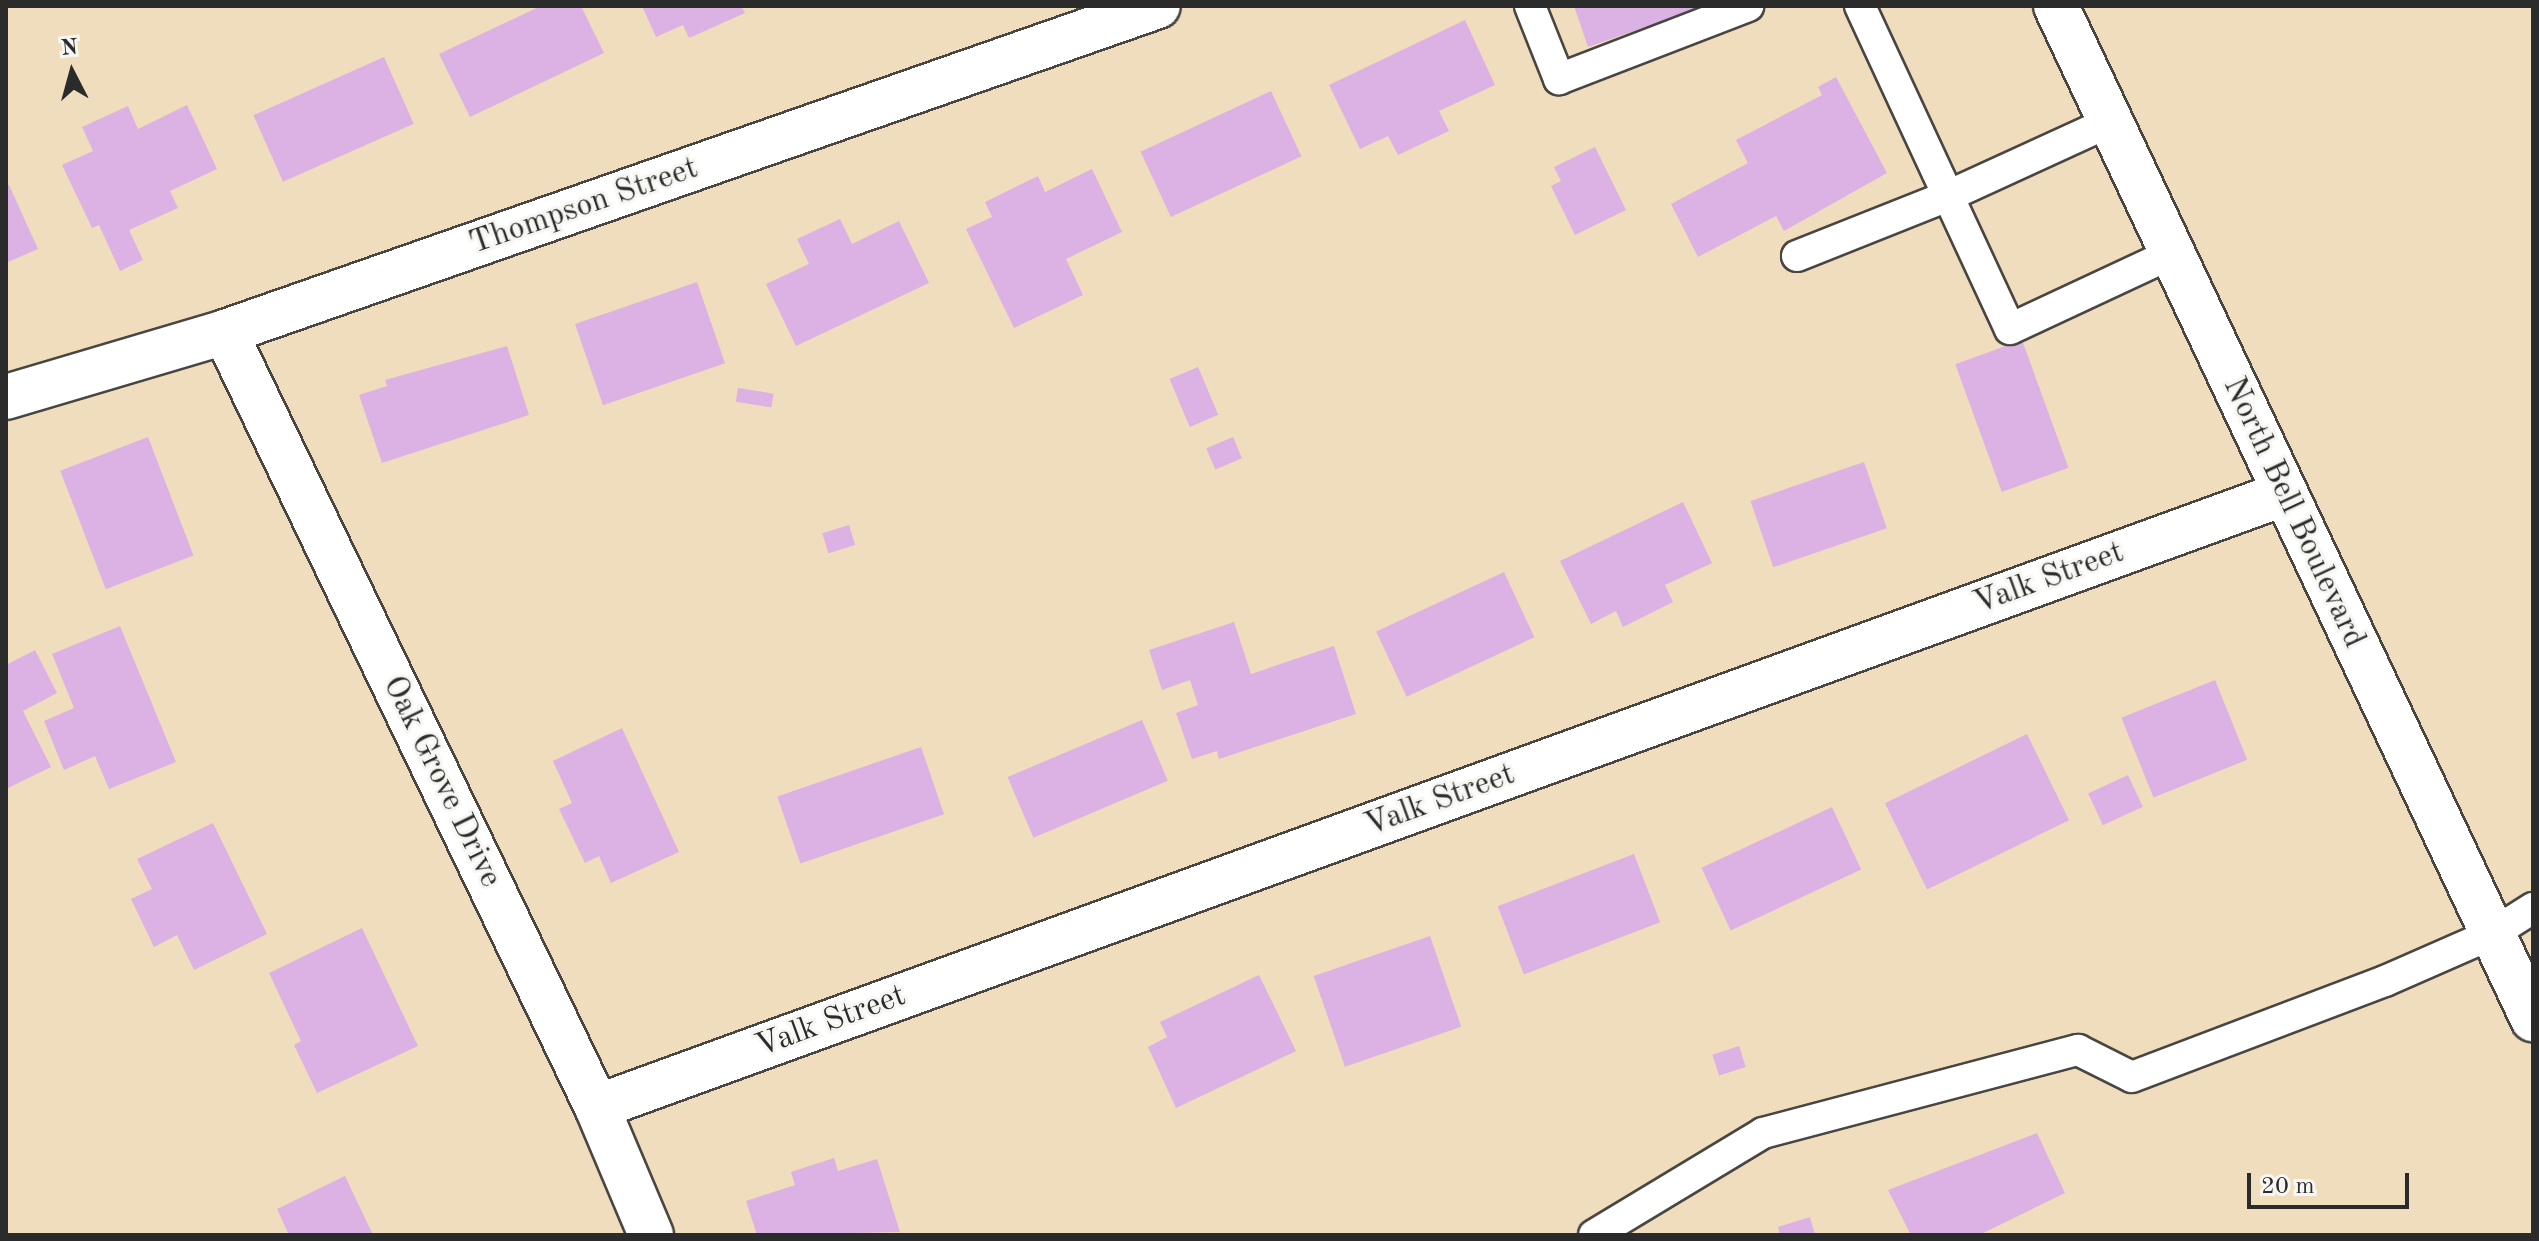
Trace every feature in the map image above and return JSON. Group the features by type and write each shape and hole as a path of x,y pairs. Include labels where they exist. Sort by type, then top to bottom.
{"street":[{"name":"Thompson Street","path":"6,397 225,332 1158,6"},
{"name":"North Bell Boulevard","path":"2056,6 2283,494 2533,1019"},
{"name":"Oak Grove Drive","path":"225,332 597,1107 651,1235"},
{"name":"Valk Street","path":"597,1107 2283,494"}],"lane":[{"path":"1530,6 1559,79 1748,6"},
{"path":"1860,6 2010,329 2171,254"},
{"path":"1797,256 1948,196 2110,122"},
{"path":"1594,1235 1763,1133 2078,1050 2132,1077 2492,934 2533,908"}],"building":[{"path":"541,6 581,6 604,53 470,117 439,54"},
{"path":"642,6 741,6 745,13 689,38 683,25 656,37"},
{"path":"1574,6 1705,6 1588,47"},
{"path":"1465,20 1495,85 1439,111 1449,131 1398,155 1388,136 1360,149 1329,85"},
{"path":"384,57 414,124 283,182 253,115"},
{"path":"1836,77 1887,173 1784,231 1776,216 1698,257 1671,204 1748,163 1736,140 1822,95 1818,87"},
{"path":"1271,91 1301,156 1171,217 1140,152"},
{"path":"187,105 217,169 170,191 178,208 129,230 143,260 120,271 99,225 92,228 62,165 93,151 82,127 128,106 138,129"},
{"path":"1595,147 1626,210 1575,235 1551,186 1561,181 1554,167"},
{"path":"1092,169 1122,232 1066,259 1083,295 1014,328 966,229 992,217 985,202 1038,176 1045,192"},
{"path":"9,185 38,249 6,263 6,186"},
{"path":"840,219 852,244 899,221 929,283 796,346 766,284 809,264 797,239"},
{"path":"697,282 725,363 603,405 575,324"},
{"path":"2022,340 2069,468 2002,492 1955,364"},
{"path":"507,346 529,415 382,463 359,395 387,386 385,380"},
{"path":"1198,367 1218,415 1190,427 1169,379"},
{"path":"738,388 774,394 771,407 736,402"},
{"path":"148,437 194,556 106,589 60,471"},
{"path":"1233,437 1242,458 1215,470 1206,448"},
{"path":"1864,462 1887,528 1773,567 1751,501"},
{"path":"1683,502 1712,563 1665,585 1673,602 1623,627 1616,611 1591,624 1560,561"},
{"path":"849,525 855,545 828,553 822,533"},
{"path":"1504,572 1534,637 1407,697 1376,632"},
{"path":"1234,622 1251,674 1334,646 1356,714 1219,759 1217,751 1192,759 1176,713 1198,705 1190,680 1162,690 1149,650"},
{"path":"120,626 176,762 109,789 95,756 64,770 44,721 74,708 52,654"},
{"path":"35,650 57,693 23,711 51,767 6,789 6,665"},
{"path":"2215,680 2247,760 2154,798 2121,718"},
{"path":"1142,720 1168,781 1033,838 1008,777"},
{"path":"622,728 679,852 611,883 599,856 585,863 559,809 572,803 553,761"},
{"path":"2027,734 2069,820 1927,890 1885,803"},
{"path":"921,747 944,814 800,864 777,796"},
{"path":"2128,775 2143,807 2103,825 2088,794"},
{"path":"1832,807 1861,870 1731,930 1701,868"},
{"path":"213,823 267,934 194,970 177,935 154,947 131,899 152,889 137,859"},
{"path":"1634,854 1660,922 1524,974 1498,906"},
{"path":"362,928 418,1046 317,1093 294,1045 301,1041 269,973"},
{"path":"1430,936 1461,1027 1345,1067 1314,976"},
{"path":"1259,975 1296,1051 1176,1108 1148,1047 1167,1037 1160,1022"},
{"path":"1739,1046 1746,1067 1719,1076 1712,1055"},
{"path":"2037,1133 2065,1193 1979,1235 1911,1235 1888,1190"},
{"path":"834,1158 838,1171 877,1159 900,1232 757,1235 746,1201 795,1185 791,1172"},
{"path":"345,1176 373,1235 289,1235 277,1209"},
{"path":"1810,1217 1815,1235 1780,1235 1778,1227"}]}
